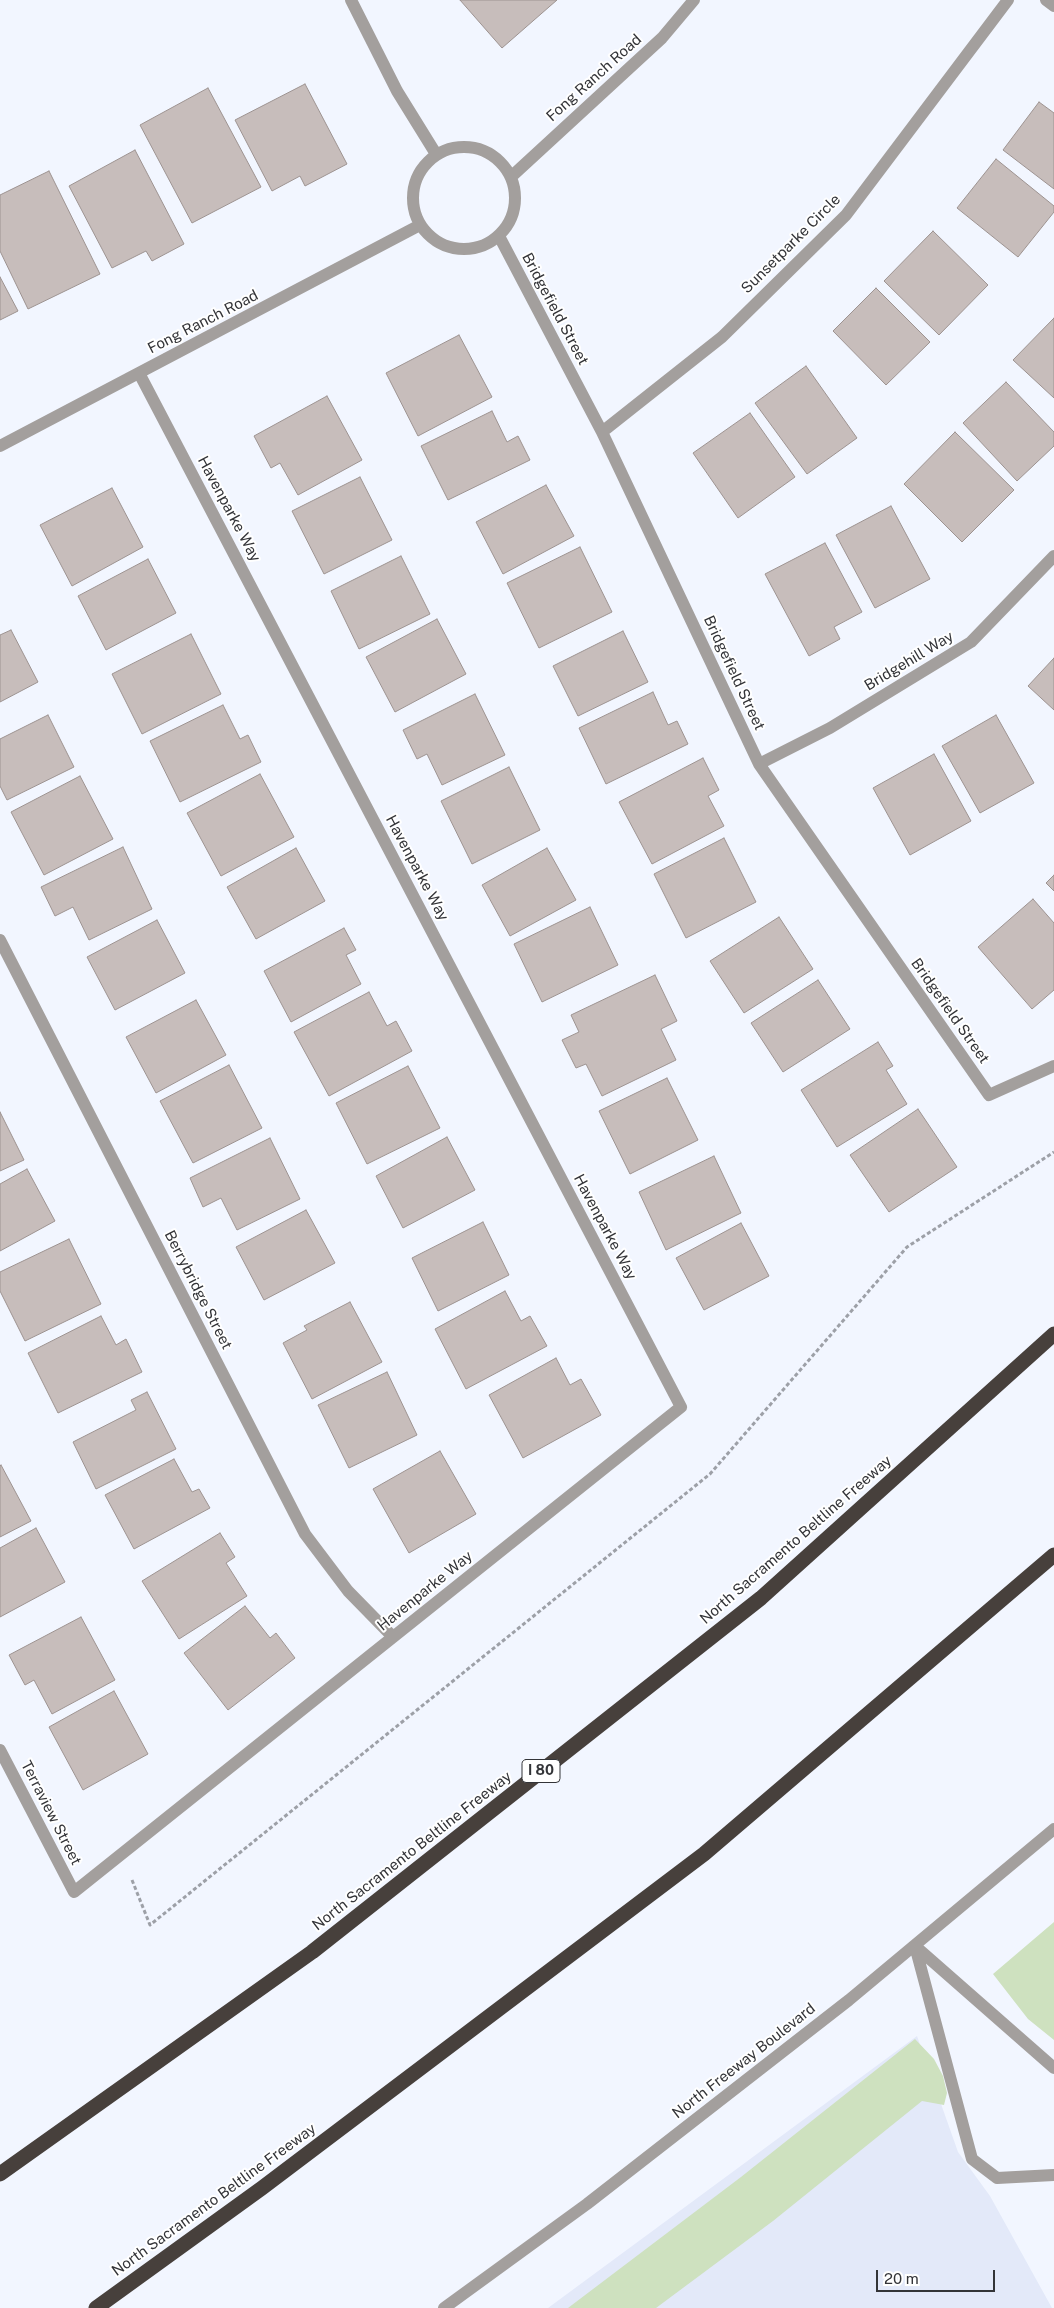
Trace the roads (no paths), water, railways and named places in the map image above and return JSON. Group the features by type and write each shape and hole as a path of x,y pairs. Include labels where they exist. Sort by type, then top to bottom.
{"highway":[{"name":"North Sacramento Beltline Freeway","path":"0,2174 312,1952 746,1610 1054,1334"},
{"name":"North Sacramento Beltline Freeway","path":"96,2308 262,2188 704,1854 1054,1555"}],"street":[{"path":"351,0 397,91 436,154"},
{"name":"Fong Ranch Road","path":"512,176 662,38 694,0"},
{"name":"Sunsetparke Circle","path":"602,432 722,337 846,215 1008,0"},
{"path":"1046,0 1054,6"},
{"path":"458,146 486,150 501,161 512,176 516,194 515,209 510,223 499,236 485,246 466,250 448,247 432,239 420,225 413,208 413,189 420,171 436,154 458,146"},
{"name":"Fong Ranch Road","path":"0,446 420,225"},
{"name":"Bridgefield Street","path":"499,236 602,432 759,764 989,1095 1054,1066"},
{"name":"Havenparke Way","path":"74,1892 681,1407 139,373"},
{"name":"Bridgehill Way","path":"759,764 830,728 971,642 1054,556"},
{"name":"Berrybridge Street","path":"0,940 305,1534 348,1591 393,1637"},
{"name":"Terraview Street","path":"0,1750 74,1892"},
{"name":"North Freeway Boulevard","path":"444,2308 587,2204 915,1946 1054,1829"},
{"path":"915,1946 1054,2068"},
{"path":"915,1946 972,2159 997,2178 1054,2174"}]}
